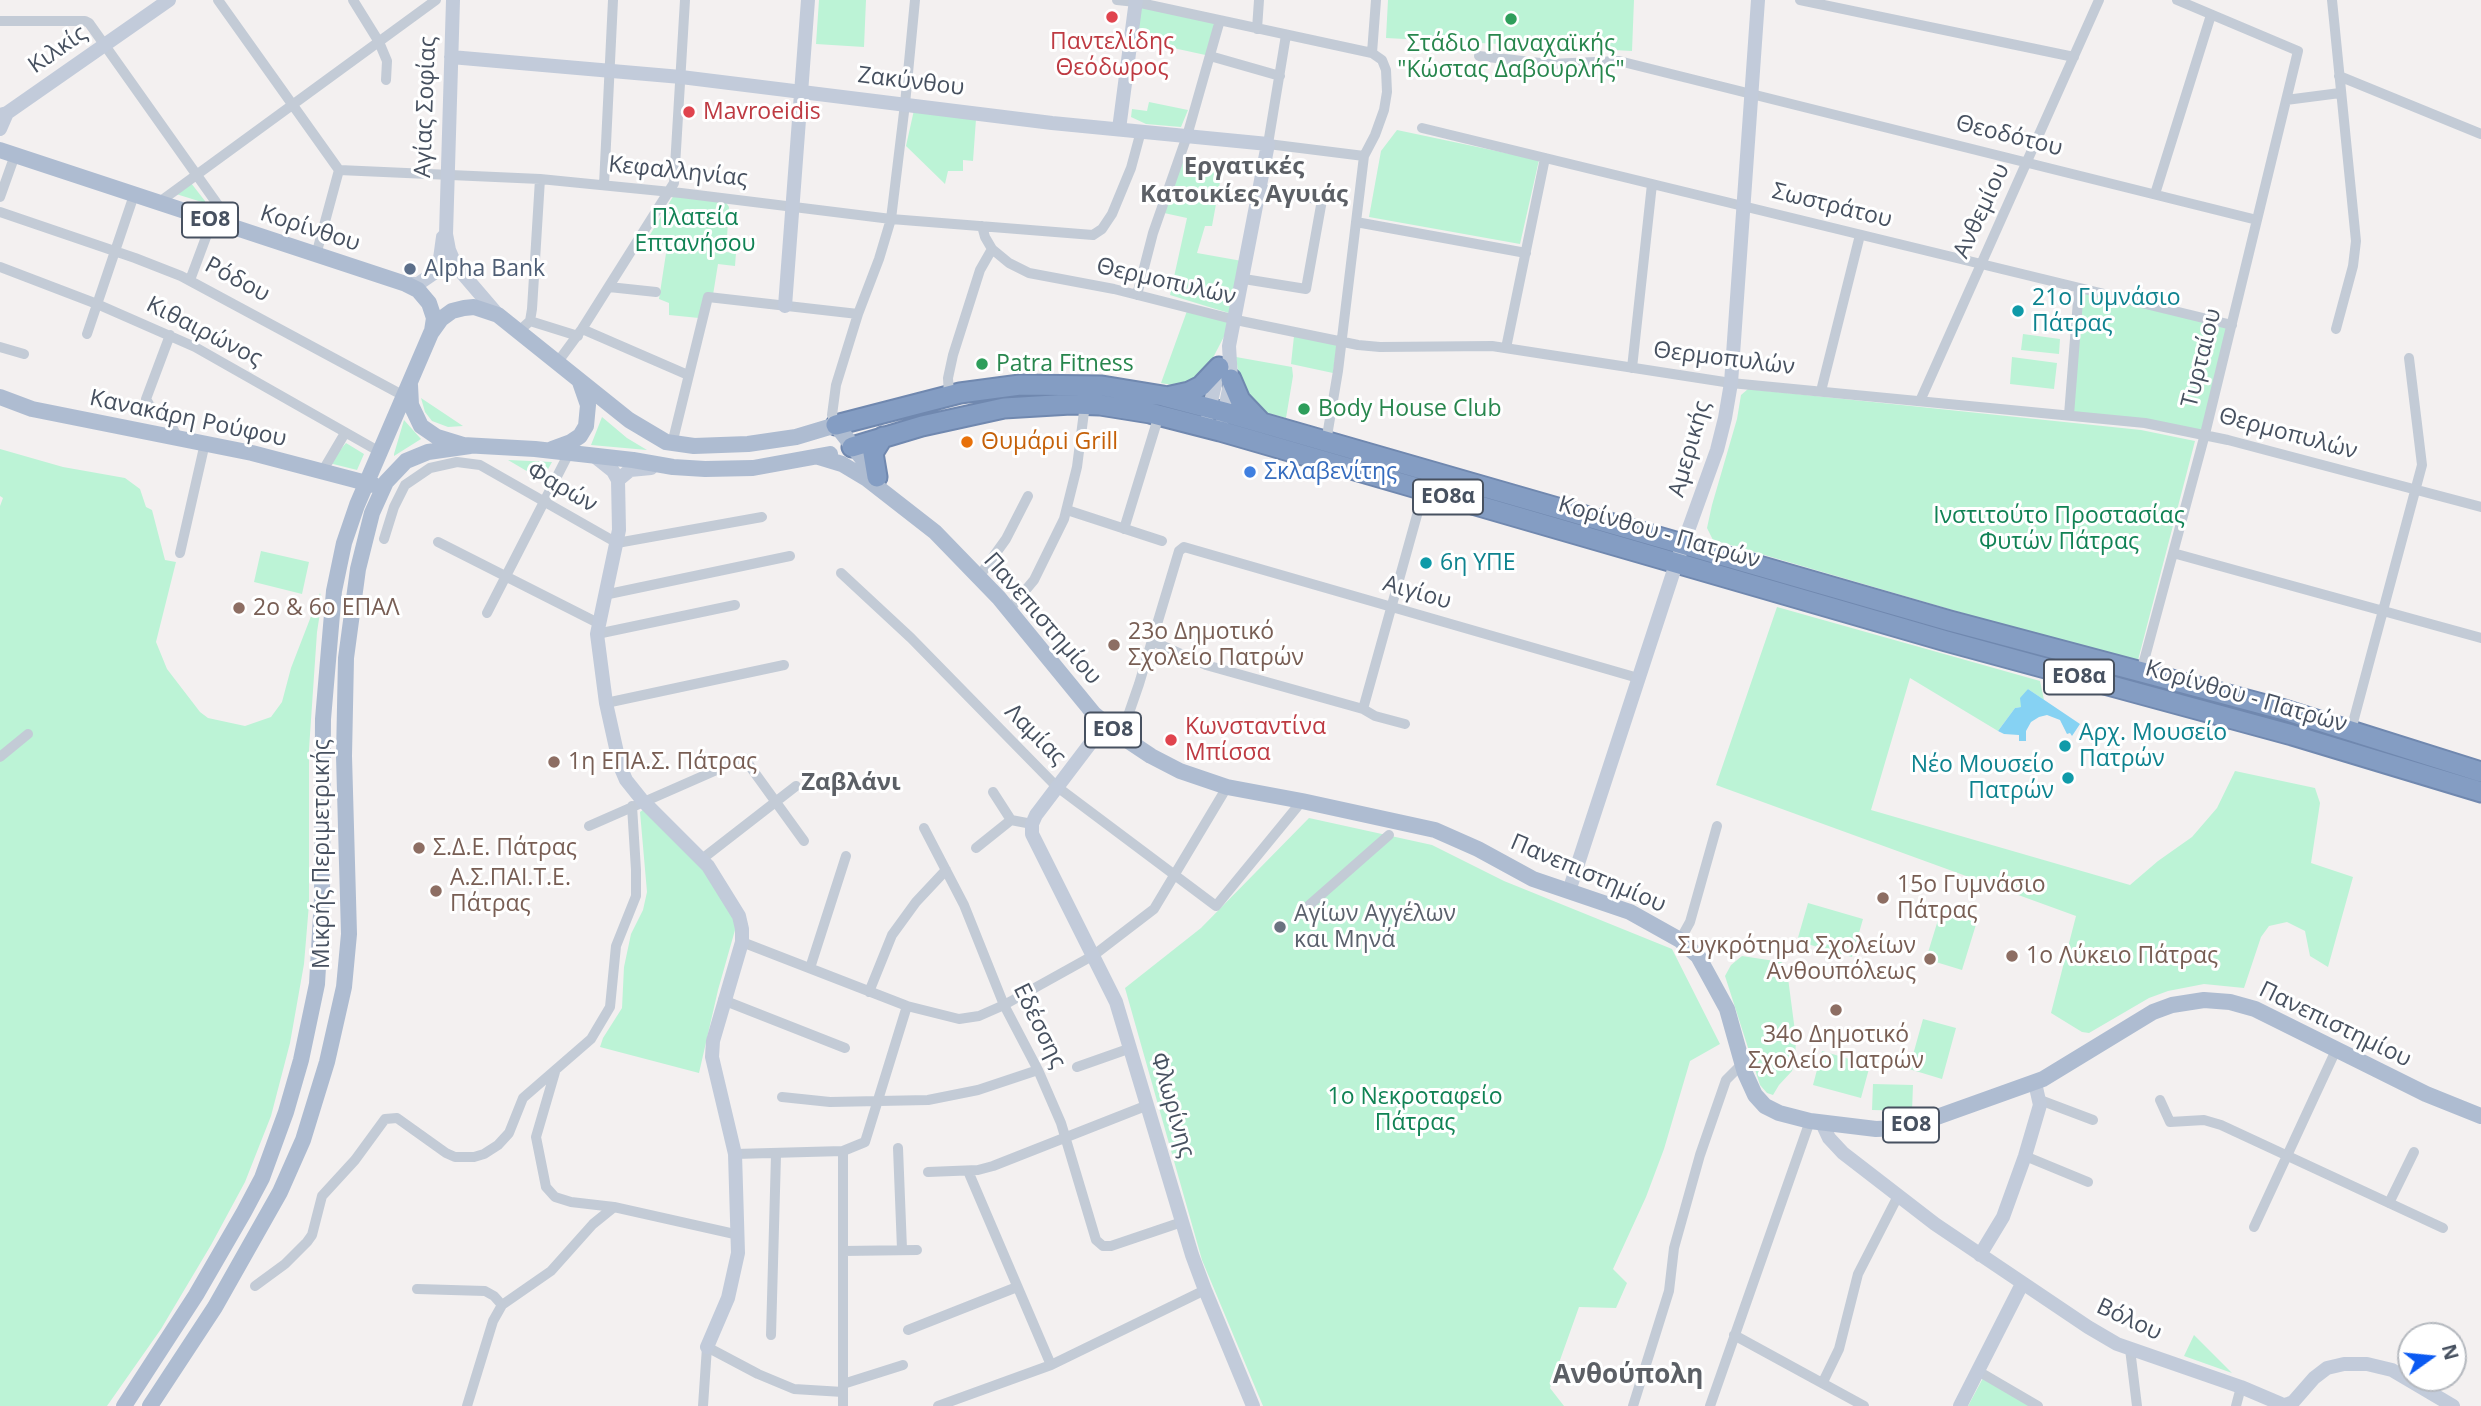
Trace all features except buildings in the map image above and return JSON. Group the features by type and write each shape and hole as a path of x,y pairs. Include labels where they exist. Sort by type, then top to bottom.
{"highway":[{"path":"1161,406 1197,389 1227,363 1245,407 1264,424"},
{"name":"Κορίνθου - Πατρών","path":"836,425 949,395 1020,385 1102,386 1161,406 1215,420 1424,490 2022,662 2292,735 2481,792"},
{"name":"Κορίνθου - Πατρών","path":"852,447 993,410 1054,404 1161,406"},
{"name":"Κορίνθου - Πατρών","path":"1215,420 1264,424 1998,635 2244,699 2481,772"},
{"path":"877,477 873,453 883,437"}],"main road":[{"name":"Κορίνθου","path":"7,152 407,284"},
{"name":"ΕΟ8","path":"407,284 418,290 429,303 433,318 431,333"},
{"path":"366,483 431,333 444,316 464,307 474,307 498,315 524,327 556,363 639,428 672,444 713,446 767,442 836,425"},
{"path":"411,379 410,399 421,426 437,438 470,446 552,449 571,443 583,431 588,420 588,405 577,378"},
{"name":"Κανακάρη Ρούφου","path":"0,397 32,409 261,455 383,487"},
{"name":"ΕΟ8","path":"836,425 852,447"},
{"name":"Μικρής Περιμετρικής","path":"150,1406 209,1317 275,1202 299,1149 327,1062 344,987 349,934 344,743 348,634 358,569 369,522 383,487 396,470 412,457 436,450 470,446"},
{"name":"Κορίνθου - Πατρών","path":"819,457 852,447"},
{"name":"Πανεπιστημίου","path":"852,447 890,496"},
{"path":"535,449 673,467 753,468 819,457"},
{"name":"Πανεπιστημίου","path":"819,457 848,467 890,496 935,533 1009,610 1089,708 1105,724 1151,756 1181,771 1227,787 1435,830 1479,849 1533,879 1630,912 1680,940 1698,956 1727,1009 1751,1087 1765,1106 1779,1113 1816,1122 1876,1129 1910,1125 2035,1083 2071,1064 2139,1018 2172,1005 2217,1000 2255,1009 2426,1094 2481,1116"},
{"name":"Μικρής Περιμετρικής","path":"124,1406 196,1295 257,1189 280,1132 301,1060 314,1004 319,954 323,719 331,613 344,543 366,483"}],"street":[{"name":"Κιλκίς","path":"0,129 2,113 169,0"},
{"path":"218,0 340,170 316,255"},
{"path":"353,0 379,42 387,61 386,80"},
{"path":"158,203 436,0 453,17"},
{"name":"Αγίας Σοφίας","path":"445,216 453,0"},
{"path":"604,186 613,0"},
{"path":"556,363 580,332 675,179 685,0"},
{"path":"785,306 808,0"},
{"path":"836,425 832,415 836,385 858,314 880,259 891,219 915,0"},
{"path":"1117,0 1136,1 1372,53 1382,60 1386,70 1387,92 1384,110 1364,156 1326,442"},
{"path":"1257,29 1259,0"},
{"path":"1372,53 1376,0"},
{"name":"Αμερικής","path":"1569,891 1726,418 1731,383 1758,0"},
{"path":"1800,0 1838,4 2074,57"},
{"name":"Ανθεμίου","path":"1920,401 2099,0"},
{"path":"2155,194 2211,15 2177,0"},
{"path":"2332,0 2356,248 2336,329"},
{"path":"1119,129 1136,1"},
{"name":"Τυρταίου","path":"2141,672 2205,435 2298,51 2211,15"},
{"path":"1137,295 1153,233 1187,136 1220,20"},
{"path":"0,21 86,21 104,45 218,205 190,281"},
{"path":"1215,420 1244,279 1286,35"},
{"path":"1210,56 1280,76"},
{"name":"Θεοδότου","path":"1479,56 1539,63 1619,61 2257,220"},
{"name":"Ζακύνθου","path":"451,57 681,77 1066,125 1364,156"},
{"path":"2339,76 2481,134"},
{"path":"2286,100 2340,93"},
{"name":"Σωστράτου","path":"1422,128 2232,325"},
{"name":"Κεφαλληνίας","path":"340,170 540,179 891,219 1085,235 1099,232 1119,200 1141,131"},
{"path":"0,197 7,152"},
{"path":"1506,348 1545,158"},
{"path":"540,179 524,327 580,332 688,374"},
{"path":"1632,368 1652,184"},
{"path":"1244,279 1306,289 1322,200 1260,189"},
{"path":"87,334 134,195"},
{"name":"Ρόδου","path":"0,212 115,251 190,281 404,396"},
{"path":"407,284 418,284 427,280 439,266 445,216"},
{"path":"445,216 447,243 453,261 498,315"},
{"path":"1356,222 1526,253"},
{"path":"949,395 948,378 953,355 980,270 992,249 982,226"},
{"path":"1821,391 1860,234"},
{"name":"Θερμοπυλών","path":"992,249 1016,267 1036,276 1137,295 1236,320 1341,342 1380,347 1461,345 1506,348 1731,383 2145,423 2205,435 2481,507"},
{"name":"Κιθαιρώνος","path":"0,267 170,335 218,359 380,452"},
{"path":"608,288 656,292"},
{"path":"2068,415 2079,288"},
{"path":"672,444 708,297 858,314"},
{"path":"170,335 146,399 150,406 167,417 178,438"},
{"path":"0,347 24,354"},
{"path":"2351,730 2416,490 2422,457 2410,358"},
{"path":"1009,610 1034,580 1059,533 1079,457 1085,404"},
{"path":"1124,529 1161,406"},
{"path":"322,472 345,433"},
{"path":"180,553 205,443"},
{"path":"487,613 569,453"},
{"path":"593,455 613,471 618,480 617,543 598,628 606,703 620,766 637,803 702,859 739,916 742,942 723,1000 712,1057 735,1154 738,1253 730,1290 708,1347 703,1406"},
{"name":"Φαρών","path":"400,491 413,477 430,468 447,463 466,462 480,465 617,543"},
{"path":"618,480 635,468 673,467"},
{"path":"383,487 400,491 384,538"},
{"path":"1363,709 1424,490"},
{"path":"978,578 1006,539 1028,496"},
{"path":"1067,510 1162,541"},
{"path":"617,543 762,517"},
{"path":"438,542 506,576 598,628 735,605"},
{"name":"Αιγίου","path":"1152,641 1179,551 1184,547 1638,678"},
{"path":"2173,553 2481,638"},
{"path":"604,594 790,556"},
{"name":"Λαμίας","path":"841,573 911,638 1056,786 1216,906 1302,801"},
{"path":"1121,736 1152,641 1206,666 1363,709 1375,716 1405,724"},
{"path":"606,703 783,665"},
{"path":"993,792 1011,820 1032,824 1056,786 1105,724"},
{"path":"0,757 29,734"},
{"path":"589,826 744,758 804,841"},
{"path":"702,859 796,786"},
{"path":"742,942 907,1006 965,1019 1004,1005 1094,955 1154,909 1227,787"},
{"path":"255,1286 285,1264 307,1242 312,1235 322,1196 355,1160 385,1119 397,1118 455,1157 474,1157 492,1150 504,1140 523,1098 587,1045 610,1006 616,946 634,903 637,884 637,803"},
{"path":"976,848 1011,820"},
{"name":"Φλωρίνης","path":"1032,824 1034,839 1116,1002 1205,1290 1253,1406"},
{"path":"1680,940 1690,922 1717,826"},
{"name":"Εδέσσης","path":"924,828 980,941 1004,1005 1038,1070 1067,1138 1096,1240 1103,1247 1111,1246 1182,1222"},
{"path":"1298,915 1389,835"},
{"path":"810,968 846,856"},
{"path":"869,992 892,935 916,902 946,870"},
{"path":"723,1000 845,1048"},
{"path":"735,1154 776,1155 843,1151 862,1145 867,1139 907,1006"},
{"path":"1077,1067 1131,1048"},
{"path":"2255,1227 2336,1050"},
{"path":"1633,1406 1669,1291 1674,1248 1721,1089 1729,1075 1742,1064"},
{"path":"782,1097 822,1101 901,1102 939,1099 998,1084 1038,1070"},
{"path":"555,1072 536,1137 546,1187 555,1196 572,1202 614,1207 739,1235"},
{"path":"1980,1255 1998,1228 2039,1114 2040,1100 2035,1083"},
{"path":"2040,1100 2093,1120"},
{"path":"2160,1100 2170,1122 2212,1122 2443,1228"},
{"path":"928,1172 968,1171 993,1166 1148,1105"},
{"path":"1710,1406 1734,1335 1816,1122"},
{"name":"Βόλου","path":"1816,1122 1834,1144 1980,1255 2100,1335 2130,1349 2286,1405 2293,1402 2314,1378 2327,1368 2344,1364 2367,1364 2392,1370 2453,1406"},
{"path":"898,1148 902,1249"},
{"path":"843,1151 843,1406"},
{"path":"2389,1203 2414,1152"},
{"path":"771,1335 776,1155"},
{"path":"2025,1156 2088,1182"},
{"path":"968,1171 1051,1366"},
{"path":"1823,1382 1839,1349 1858,1274 1898,1195"},
{"path":"467,1406 493,1321 502,1305 551,1271 593,1224 614,1207"},
{"path":"843,1251 918,1250"},
{"path":"1960,1406 2022,1284"},
{"path":"908,1330 1017,1287"},
{"path":"418,1290 485,1291 502,1305"},
{"path":"940,1406 1051,1366 1205,1290"},
{"path":"1734,1335 1864,1406"},
{"path":"708,1347 789,1387 803,1391 843,1388 903,1365"},
{"path":"2130,1349 2137,1406"},
{"path":"1978,1371 2038,1406"},
{"path":"2236,1406 2241,1387"}],"green space":[{"path":"819,0 866,0 864,47 816,44"},
{"name":"Στάδιο Παναχαϊκής \"Κώστας Δαβουρλής\"","path":"1388,0 1634,0 1632,51 1386,38"},
{"path":"1136,2 1220,20 1210,56 1132,39"},
{"path":"1149,102 1188,110 1181,127 1146,124 1131,117 1132,109 1147,111"},
{"path":"914,110 976,119 973,161 963,160 963,171 948,171 945,184 906,146"},
{"path":"1397,130 1539,160 1520,244 1369,217 1381,151"},
{"path":"1182,162 1222,171 1212,226 1205,226 1197,253 1242,261 1232,314 1170,295 1187,218 1164,213"},
{"path":"191,183 205,201 205,203 176,194"},
{"name":"Πλατεία Επτανήσου","path":"674,195 725,201 729,207 726,252 736,253 735,266 718,264 713,295 699,318 669,315 669,303 659,299 667,247 648,238"},
{"path":"2079,288 2232,325 2205,434 2069,415"},
{"path":"1187,311 1231,323 1203,377 1182,387 1161,383"},
{"path":"2023,334 2060,339 2059,354 2021,350"},
{"path":"1294,336 1337,344 1333,373 1291,364"},
{"path":"1236,357 1292,367 1286,418 1264,412 1250,401 1239,378"},
{"path":"2012,357 2057,363 2054,389 2010,384"},
{"name":"Ινστιτούτο Προστασίας Φυτών Πάτρας","path":"1748,389 2141,430 2195,441 2137,664 1713,540 1707,528 1712,505 1737,419 1741,395"},
{"path":"421,398 463,426 448,427 432,421 425,412"},
{"path":"602,417 627,438 647,450 591,445"},
{"path":"404,420 421,439 394,456 394,454"},
{"path":"346,443 364,454 357,470 329,463"},
{"path":"0,449 63,467 125,478 140,489 146,507 152,510 165,560 176,562 156,642 167,669 200,712 208,718 245,726 271,717 282,702 291,668 320,593 322,600 317,632 309,749 309,904 304,964 290,1043 271,1116 245,1182 211,1245 161,1329 107,1406 0,1406 0,506 3,498 0,496"},
{"path":"508,460 552,462 542,480"},
{"path":"261,551 309,562 302,594 254,582"},
{"path":"1777,607 2040,681 2044,700 2028,689 2021,707 2015,708 1998,731 1910,678 1871,810 2130,885 2192,837 2217,808 2235,771 2315,788 2320,803 2311,863 2353,877 2328,967 2310,956 2305,931 2287,922 2269,926 2261,937 2244,988 2204,984 2168,991 2149,998 2089,1033 2082,1032 2051,1013 2076,916 1716,785"},
{"path":"644,809 693,850 739,916 699,1073 600,1047 622,1008 624,967 631,934 643,910 647,892 640,812"},
{"name":"1o Νεκροταφείο Πάτρας","path":"1309,818 1432,845 1504,881 1672,949 1720,1044 1690,1061 1664,1149 1646,1197 1613,1269 1627,1283 1616,1308 1579,1307 1550,1388 1564,1406 1263,1406 1202,1260 1125,988 1201,928"},
{"path":"1808,903 1863,919 1852,957 1797,941"},
{"path":"1942,907 1978,918 1962,970 1926,959"},
{"path":"1742,956 1781,962 1788,978 1796,1039 1795,1060 1792,1071 1773,1095 1760,1085 1725,976 1731,965"},
{"path":"1923,1019 1956,1028 1942,1079 1909,1069"},
{"path":"1822,1051 1870,1065 1861,1098 1813,1085"},
{"path":"1873,1084 1913,1085 1912,1111 1872,1110"},
{"path":"2194,1335 2232,1373 2184,1356"},
{"path":"1983,1378 2031,1406 1968,1406"}],"water":[{"path":"2028,689 2080,724 2072,736 2067,734 2060,720 2047,715 2031,722 2026,731 2026,741 2019,741 2019,735 1998,731 2015,708 2021,707 2020,698"}],"place":[{"name":"Παντελίδης Θεόδωρος","path":"1112,17"},
{"name":"Στάδιο Παναχαϊκής \"Κώστας Δαβουρλής\"","path":"1511,19"},
{"name":"Mavroeidis","path":"689,112"},
{"name":"Alpha Bank","path":"410,269"},
{"name":"21ο Γυμνάσιο Πάτρας","path":"2018,311"},
{"name":"Patra Fitness","path":"982,364"},
{"name":"Body House Club","path":"1304,409"},
{"name":"Θυμάριi Grill","path":"967,442"},
{"name":"Σκλαβενίτης","path":"1250,472"},
{"name":"6η ΥΠΕ","path":"1426,563"},
{"name":"2ο & 6ο ΕΠΑΛ","path":"239,608"},
{"name":"23ο Δημοτικό Σχολείο Πατρών","path":"1114,645"},
{"name":"Κωνσταντίνα Μπίσσα","path":"1171,740"},
{"name":"Αρχ. Μουσείο Πατρών","path":"2065,746"},
{"name":"1η ΕΠΑ.Σ. Πάτρας","path":"554,762"},
{"name":"Νέο Μουσείο Πατρών","path":"2068,778"},
{"name":"Σ.Δ.Ε. Πάτρας","path":"419,848"},
{"name":"Α.Σ.ΠΑΙ.Τ.Ε. Πάτρας","path":"436,891"},
{"name":"15ο Γυμνάσιο Πάτρας","path":"1883,898"},
{"name":"Αγίων Αγγέλων και Μηνά","path":"1280,927"},
{"name":"1ο Λύκειο Πάτρας","path":"2012,956"},
{"name":"Συγκρότημα Σχολείων Ανθουπόλεως","path":"1930,959"},
{"name":"34ο Δημοτικό Σχολείο Πατρών","path":"1836,1010"}],"district":[{"name":"Εργατικές Κατοικίες Αγυιάς","path":"1244,181"},
{"name":"Ζαβλάνι","path":"851,783"},
{"name":"Ανθούπολη","path":"1628,1376"}]}
